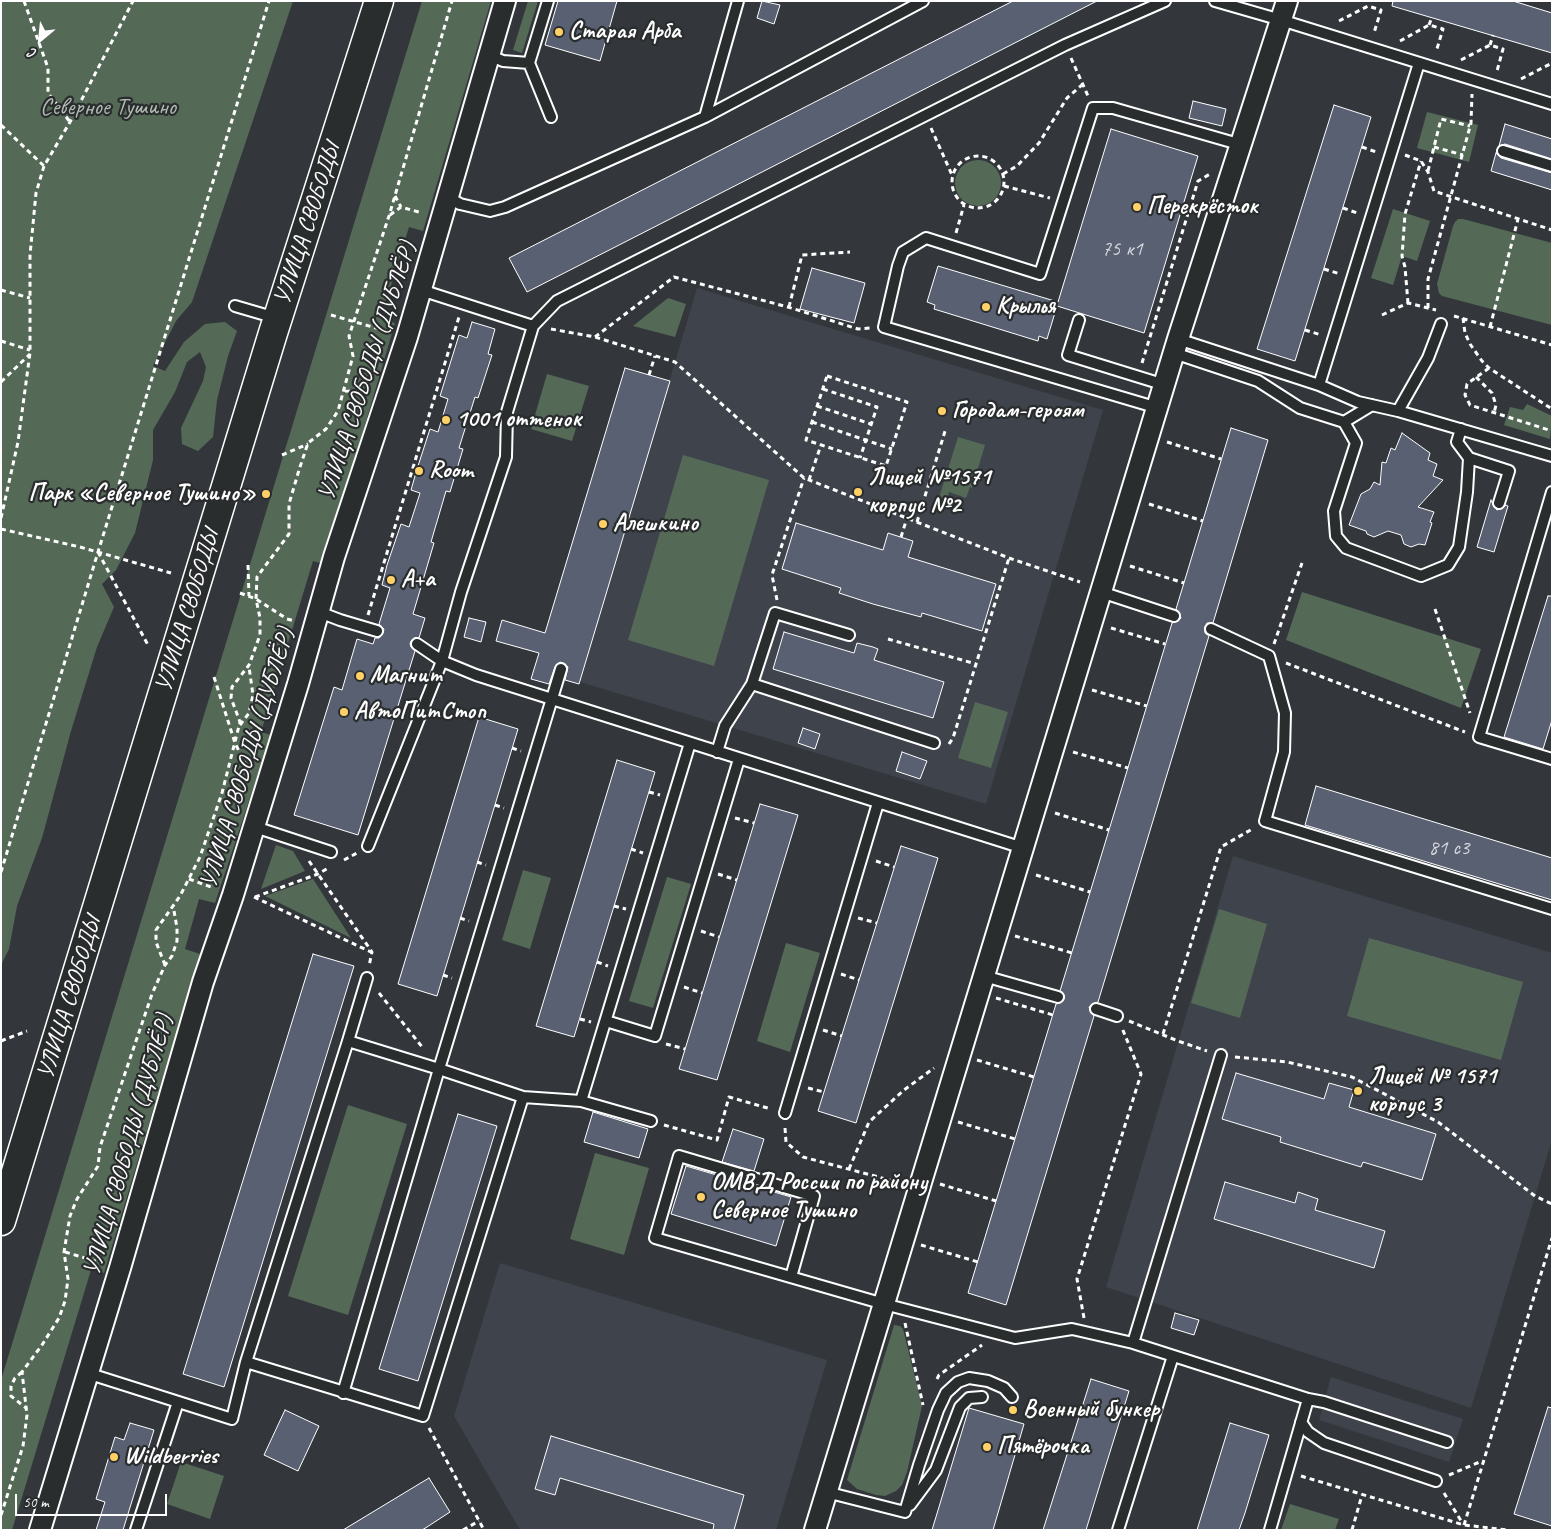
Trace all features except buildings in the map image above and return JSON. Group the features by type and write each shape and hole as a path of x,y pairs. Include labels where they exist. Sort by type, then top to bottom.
{"main road":[{"name":"УЛИЦА СВОБОДЫ","path":"1,1221 277,319 379,1"}],"street":[{"name":"УЛИЦА СВОБОДЫ (ДУБЛЁР)","path":"40,1530 203,982 255,827 334,557 407,337 491,56 505,1"},
{"path":"815,1530 826,1492 892,1306 984,976 1176,346 1284,10"}],"lane":[{"path":"548,1 529,63 551,117"},
{"path":"705,117 738,1"},
{"path":"448,198 460,204 490,211 504,206 705,117 923,1"},
{"path":"368,846 442,661 461,592 506,457 507,412 533,326 557,301 1065,45 1165,1"},
{"path":"1215,1 1284,10 1319,32 1552,104"},
{"path":"491,56 503,60 529,63"},
{"path":"1319,385 1419,63"},
{"path":"1158,408 884,327 898,266 903,252 926,238 1040,274 1093,108 1113,108 1242,145"},
{"path":"1503,151 1552,166"},
{"path":"421,290 533,326"},
{"path":"235,306 277,319"},
{"path":"1079,320 1068,355 1165,384"},
{"path":"1398,411 1428,358 1442,324"},
{"path":"1176,346 1319,385 1358,402 1398,411 1552,456"},
{"path":"1176,346 1258,381 1300,408 1344,422 1356,443 1334,511 1336,536 1346,548 1421,576 1448,566 1458,547 1467,492 1469,458"},
{"path":"1344,422 1372,405"},
{"path":"1461,430 1457,442 1469,458 1509,471 1500,503"},
{"path":"1552,492 1479,737 1552,759"},
{"path":"1101,592 1174,616"},
{"path":"319,612 377,631"},
{"path":"717,752 725,726 752,684 775,613 849,635"},
{"path":"1211,629 1269,656 1285,713 1284,752 1265,821 1552,909"},
{"path":"417,644 442,661 476,675 1023,848"},
{"path":"343,1393 560,669"},
{"path":"752,684 934,743"},
{"path":"581,1101 690,743"},
{"path":"606,1021 655,1036 739,759"},
{"path":"785,1113 878,803"},
{"path":"255,827 331,852"},
{"path":"984,976 1058,998"},
{"path":"88,1373 232,1419 246,1362 367,978"},
{"path":"1096,1009 1117,1016"},
{"path":"348,1041 523,1097 581,1101 651,1121"},
{"path":"1133,1343 1221,1055"},
{"path":"246,1362 423,1416 523,1097"},
{"path":"791,1277 814,1196 679,1156 655,1238 892,1306 1015,1338 1072,1329 1133,1343 1447,1442"},
{"path":"1118,1530 1173,1356"},
{"path":"905,1512 935,1419 946,1393 958,1382 969,1378 988,1381 1004,1388 1012,1397"},
{"path":"905,1512 936,1470 960,1407 969,1398 982,1397"},
{"path":"1270,1530 1308,1399"},
{"path":"136,1530 178,1402"},
{"path":"1301,1422 1308,1432 1324,1443 1436,1481"},
{"path":"826,1492 905,1512"}],"path":[{"path":"24,1 48,68 48,93 70,122"},
{"path":"1,518 18,442 30,352 30,255 36,193 44,166 70,122 133,1"},
{"path":"1,872 269,1"},
{"path":"282,455 308,444 326,429 338,411 353,356 349,336 395,196 452,1"},
{"path":"1319,32 1368,6 1370,1"},
{"path":"1368,6 1381,10 1375,50"},
{"path":"1429,25 1432,17"},
{"path":"1375,50 1429,25 1443,29 1436,69"},
{"path":"1490,45 1493,35"},
{"path":"1065,45 1093,108"},
{"path":"1436,69 1490,45 1503,49 1497,88"},
{"path":"1497,88 1551,62"},
{"path":"1428,308 1428,279 1470,126 1472,80"},
{"path":"1003,174 1017,166 1039,143 1067,98 1083,84"},
{"path":"925,115 952,176"},
{"path":"1428,172 1441,119 1470,126"},
{"path":"1,125 44,166"},
{"path":"1434,147 1463,155"},
{"path":"1392,150 1421,161 1428,172 1434,191 1552,230"},
{"path":"970,157 987,157 995,162 1003,174 1004,186 1002,194 996,202 989,206 980,209 964,205 953,192 952,176 962,161 970,157"},
{"path":"1408,303 1405,267 1402,256 1405,214 1421,161"},
{"path":"1004,186 1063,202"},
{"path":"395,196 401,207"},
{"path":"952,247 964,205"},
{"path":"1490,326 1518,219"},
{"path":"788,307 802,255 850,252"},
{"path":"594,337 674,277 788,307 858,329 884,327"},
{"path":"1,290 30,298"},
{"path":"1382,315 1408,303 1436,310"},
{"path":"364,627 463,304"},
{"path":"1445,313 1552,345"},
{"path":"331,315 407,337"},
{"path":"1463,318 1470,344 1482,361 1489,368 1552,409"},
{"path":"533,326 594,337 675,362 804,478 1009,558 1080,582"},
{"path":"1,341 30,352"},
{"path":"1,382 30,352"},
{"path":"649,374 655,356"},
{"path":"1489,368 1467,384 1465,395 1470,405 1552,431"},
{"path":"827,376 908,402 886,466 806,440 817,406 827,376"},
{"path":"1476,377 1492,393 1496,405 1494,414"},
{"path":"822,389 877,407 860,458"},
{"path":"817,406 872,424"},
{"path":"812,422 892,449"},
{"path":"917,522 946,428"},
{"path":"1164,440 1222,459"},
{"path":"165,965 156,942 156,930 180,896 200,857 222,793 240,722 231,698 232,687 249,666 260,635 260,618 256,599 257,577 289,534 289,504 308,444"},
{"path":"809,480 821,445"},
{"path":"775,613 777,605 772,575 804,478"},
{"path":"1144,502 1203,521"},
{"path":"901,537 906,518"},
{"path":"1,529 98,552 171,573"},
{"path":"98,552 148,645"},
{"path":"934,743 945,746 952,741 1009,558"},
{"path":"1302,563 1269,656 1479,737"},
{"path":"248,565 249,596"},
{"path":"1125,565 1184,583"},
{"path":"240,593 256,599 287,619 295,621"},
{"path":"1435,609 1479,737"},
{"path":"1106,626 1165,644"},
{"path":"888,639 976,664"},
{"path":"238,727 248,713 253,695 249,666"},
{"path":"214,677 235,743 262,799"},
{"path":"1087,688 1147,706"},
{"path":"1068,750 1128,768"},
{"path":"1050,812 1109,830"},
{"path":"1163,1034 1221,847 1265,821"},
{"path":"296,841 372,952 367,978 439,1069"},
{"path":"343,860 368,846"},
{"path":"335,865 318,874 254,897 372,952"},
{"path":"1030,874 1090,892"},
{"path":"189,879 222,891"},
{"path":"26,1408 11,1396 12,1386 15,1378 22,1372 54,1325 65,1301 68,1279 64,1252 70,1216 77,1199 98,1166 100,1147 152,994 165,965 172,956 177,941 173,905"},
{"path":"1012,935 1072,954"},
{"path":"993,997 1053,1015"},
{"path":"1117,1016 1178,1042 1221,1055 1287,1062 1352,1077 1438,1122 1535,1196 1552,1204"},
{"path":"1086,1332 1078,1278 1142,1074 1117,1016"},
{"path":"1,1041 27,1031"},
{"path":"974,1059 1034,1077"},
{"path":"849,1169 869,1122 904,1090 942,1063"},
{"path":"651,1121 717,1140 729,1097 785,1113 786,1142 803,1157 996,1201"},
{"path":"955,1120 1015,1139"},
{"path":"1464,1525 1552,1238"},
{"path":"917,1244 978,1262"},
{"path":"64,1252 107,1264"},
{"path":"892,1306 924,1404 922,1412"},
{"path":"1,1515 23,1446 27,1415 22,1372"},
{"path":"423,1416 484,1530"},
{"path":"1464,1525 1436,1481 1483,1461"},
{"path":"1286,1472 1464,1525 1508,1530"},
{"path":"1352,1530 1362,1495"},
{"path":"463,1530 479,1521"}],"shaded area":[{"name":"Лицей №1571 корпус №2","path":"697,288 1103,410 986,804 580,682"},
{"name":"Лицей № 1571 корпус 3","path":"1233,856 1552,953 1552,1140 1471,1408 1106,1287"},
{"path":"500,1263 827,1360 776,1530 520,1530 454,1416"},
{"path":"1331,1377 1463,1419 1449,1462 1319,1420"}],"green space":[{"name":"Северное Тушино","path":"1,1 293,1 192,302 176,321 153,366 165,371 184,342 205,324 225,322 237,331 228,356 217,400 213,437 198,451 182,444 181,428 203,381 206,367 200,352 187,362 175,392 153,430 153,460 135,533 116,570 102,584 114,607 97,647 71,731 42,838 17,906 9,949 1,965"},
{"path":"422,1 491,1 423,231 409,227 381,318 395,323 324,564 313,561 261,732 271,735 215,903 199,899 185,949 200,954 104,1273 91,1270 12,1530 1,1530 1,1380"},
{"path":"528,1 538,1 522,53 513,50"},
{"path":"1427,112 1478,125 1469,162 1417,148"},
{"path":"973,160 983,160 997,170 1001,183 997,196 991,202 983,206 973,206 959,196 955,188 955,178 965,164"},
{"path":"1393,209 1430,221 1417,261 1402,256 1393,285 1371,278"},
{"path":"1458,219 1552,243 1552,325 1442,296 1439,293 1437,284 1453,226"},
{"path":"668,298 686,304 675,337 633,326"},
{"path":"547,374 589,386 572,441 531,429"},
{"path":"1527,404 1552,416 1550,439 1504,425 1510,407 1523,410"},
{"path":"958,437 985,445 972,488 970,487 966,498 949,492 945,506 937,504"},
{"path":"683,455 769,480 714,666 628,640"},
{"path":"1302,592 1481,649 1461,708 1286,640"},
{"path":"975,702 1008,712 991,768 958,758"},
{"path":"276,845 293,851 305,871 261,889"},
{"path":"523,870 551,878 530,949 502,940"},
{"path":"667,877 691,884 653,1008 629,1001"},
{"path":"313,879 351,938 265,896"},
{"path":"1219,909 1267,924 1240,1018 1191,1003"},
{"path":"1369,938 1523,982 1501,1060 1347,1016"},
{"path":"786,943 820,953 790,1052 757,1041"},
{"path":"348,1105 407,1124 348,1315 288,1296"},
{"path":"595,1153 649,1168 624,1255 570,1239"},
{"path":"894,1325 900,1326 903,1329 922,1406 907,1472 902,1485 896,1491 885,1496 857,1489 847,1480"},
{"path":"181,1462 224,1476 210,1519 167,1504"},
{"path":"1290,1504 1339,1519 1335,1530 1281,1530"}],"place":[{"name":"Старая Арба","path":"559,32"},
{"name":"Перекрёсток","path":"1137,207"},
{"name":"Крылья","path":"986,307"},
{"name":"Городам-героям","path":"942,411"},
{"name":"1001 оттенок","path":"446,420"},
{"name":"Room","path":"419,471"},
{"name":"Лицей №1571 корпус №2","path":"858,492"},
{"name":"Парк «Северное Тушино»","path":"266,494"},
{"name":"Алешкино","path":"603,524"},
{"name":"А+а","path":"391,580"},
{"name":"Магнит","path":"360,676"},
{"name":"АвтоПитСтоп","path":"344,712"},
{"name":"Лицей № 1571 корпус 3","path":"1358,1091"},
{"name":"ОМВД России по району Северное Тушино","path":"701,1197"},
{"name":"Военный бункер","path":"1013,1410"},
{"name":"Пятёрочка","path":"987,1447"},
{"name":"Wildberries","path":"114,1457"}]}
